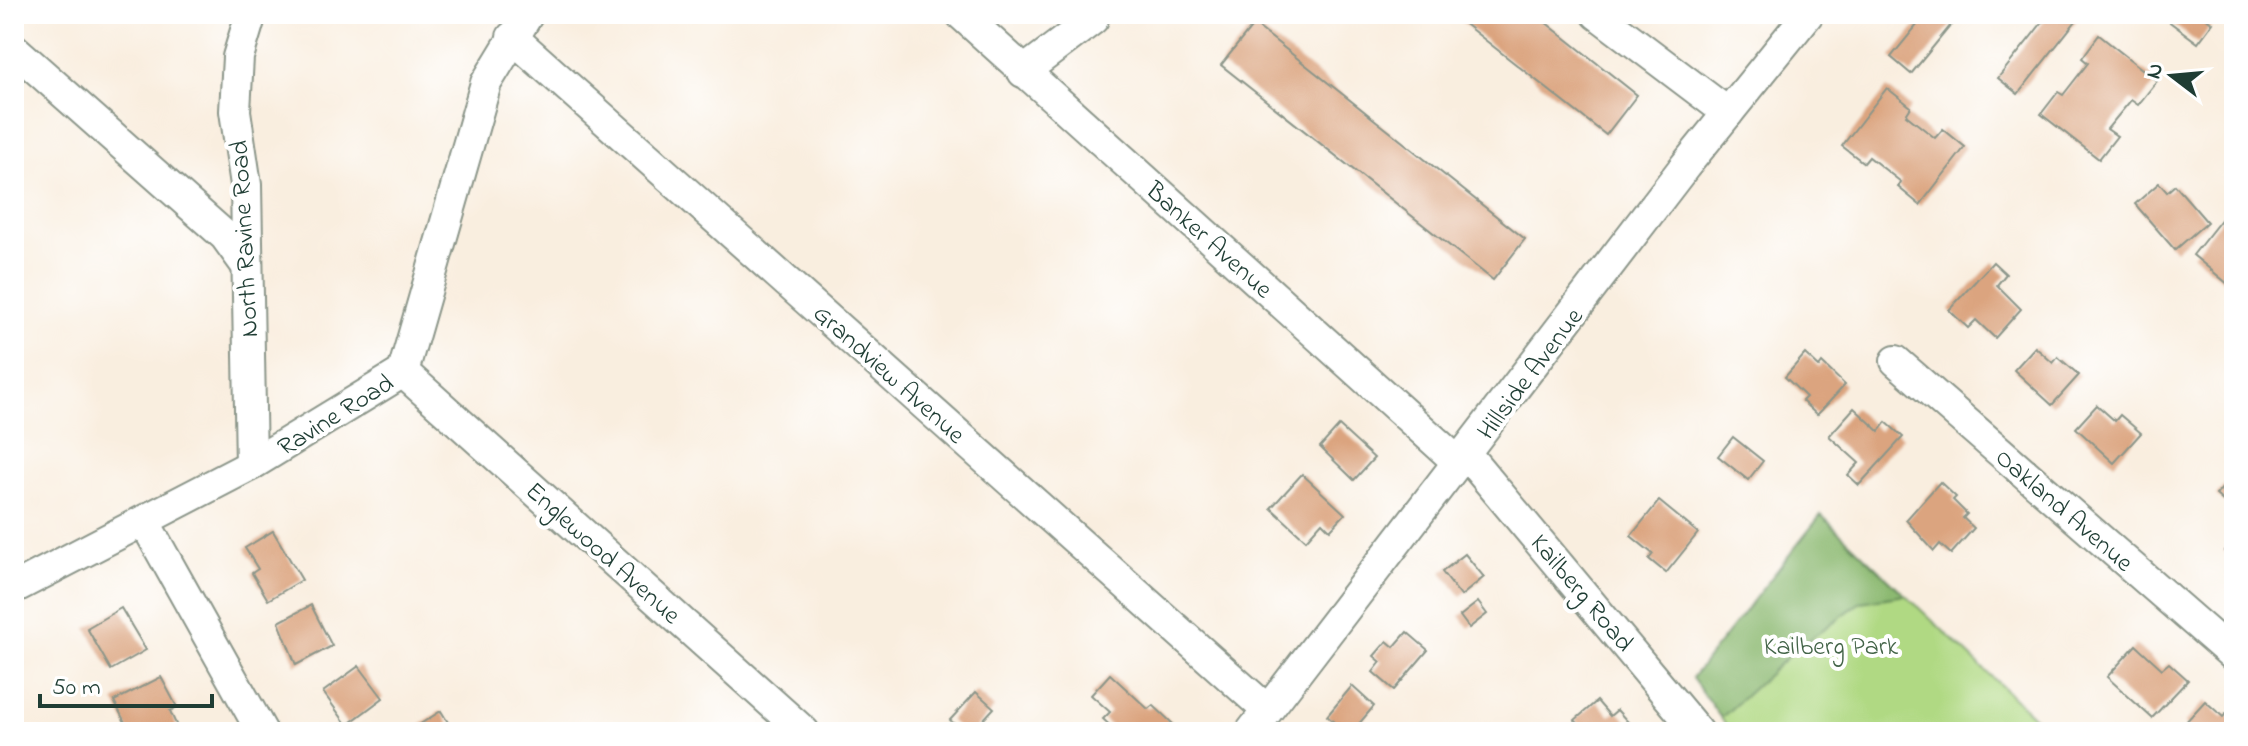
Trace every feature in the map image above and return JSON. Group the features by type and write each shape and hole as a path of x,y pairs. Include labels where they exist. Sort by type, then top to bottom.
{"street":[{"name":"North Ravine Road","path":"251,14 238,57 235,111 246,185 251,465"},
{"name":"Banker Avenue","path":"961,14 1463,458"},
{"path":"1023,72 1093,19 1090,14"},
{"path":"1597,14 1728,113"},
{"name":"Hillside Avenue","path":"1259,721 1728,113 1808,14"},
{"name":"Ravine Road","path":"14,588 251,465 403,372 486,83 520,26"},
{"name":"Grandview Avenue","path":"520,26 1259,721"},
{"path":"14,49 225,236 246,265"},
{"name":"Oakland Avenue","path":"1896,361 2234,656"},
{"name":"Englewood Avenue","path":"403,372 804,732"},
{"name":"Kailberg Road","path":"1463,458 1698,732"},
{"path":"144,521 262,732"}],"green space":[{"name":"Kailberg Park","path":"1821,515 2050,732 1731,732 1692,678"},
{"path":"1821,515 1905,595 1861,602 1795,650 1721,718 1692,678"}],"building":[{"path":"1452,14 1535,14 1637,95 1606,135"},
{"path":"1926,14 1960,14 1911,74 1891,57"},
{"path":"2049,14 2079,17 2018,94 1998,78"},
{"path":"2159,14 2201,14 2213,23 2198,43"},
{"path":"1254,24 1525,239 1493,280 1221,65"},
{"path":"2099,35 2157,81 2138,105 2131,100 2107,129 2117,136 2099,159 2041,114 2058,92 2063,95 2088,63 2082,58"},
{"path":"1887,88 1911,107 1906,115 1935,138 1943,129 1965,147 1920,205 1898,187 1901,182 1869,157 1864,163 1842,146"},
{"path":"2159,183 2167,192 2175,185 2207,222 2175,250 2135,204"},
{"path":"2224,216 2234,224 2234,289 2193,255"},
{"path":"1993,262 2006,274 1997,285 2021,309 1995,338 1976,320 1968,328 1949,310"},
{"path":"2035,347 2053,363 2058,357 2079,375 2052,405 2014,370"},
{"path":"1805,354 1819,367 1822,363 1845,385 1817,415 1802,401 1806,397 1785,377"},
{"path":"2097,405 2115,421 2120,415 2141,433 2114,463 2076,428"},
{"path":"1854,408 1879,431 1886,422 1903,437 1859,485 1848,475 1859,463 1829,436"},
{"path":"1339,426 1374,458 1354,480 1320,447"},
{"path":"1733,437 1763,461 1748,480 1718,456"},
{"path":"1302,474 1345,514 1330,530 1322,522 1306,540 1271,508"},
{"path":"2234,475 2234,511 2216,495"},
{"path":"1940,482 1956,497 1953,500 1967,514 1963,518 1974,528 1951,554 1940,544 1934,551 1906,520"},
{"path":"1659,501 1698,533 1666,573 1649,559 1653,554 1631,536"},
{"path":"273,531 302,580 268,600 252,573 258,569 245,548"},
{"path":"2234,539 2234,560 2224,551"},
{"path":"1465,554 1484,577 1461,596 1442,572"},
{"path":"1478,602 1487,614 1469,628 1460,616"},
{"path":"311,605 332,646 296,665 279,622"},
{"path":"121,608 146,650 111,670 87,628"},
{"path":"1407,632 1428,650 1394,690 1373,672 1381,662 1374,656 1387,641 1394,647"},
{"path":"2136,645 2162,669 2169,663 2188,680 2152,718 2107,677"},
{"path":"359,666 383,698 347,725 323,692"},
{"path":"1110,674 1148,709 1153,705 1172,723 1164,732 1117,732 1103,719 1110,712 1091,695"},
{"path":"161,677 177,707 170,711 179,731 130,732 114,701"},
{"path":"1352,686 1374,706 1352,732 1345,732 1327,716"},
{"path":"976,692 994,708 972,732 963,732 950,720"},
{"path":"1597,701 1610,716 1617,710 1628,722 1622,728 1625,732 1585,732 1575,720"},
{"path":"2205,701 2223,717 2226,714 2234,720 2234,732 2192,732 2184,724"},
{"path":"441,711 454,732 408,732"}]}
